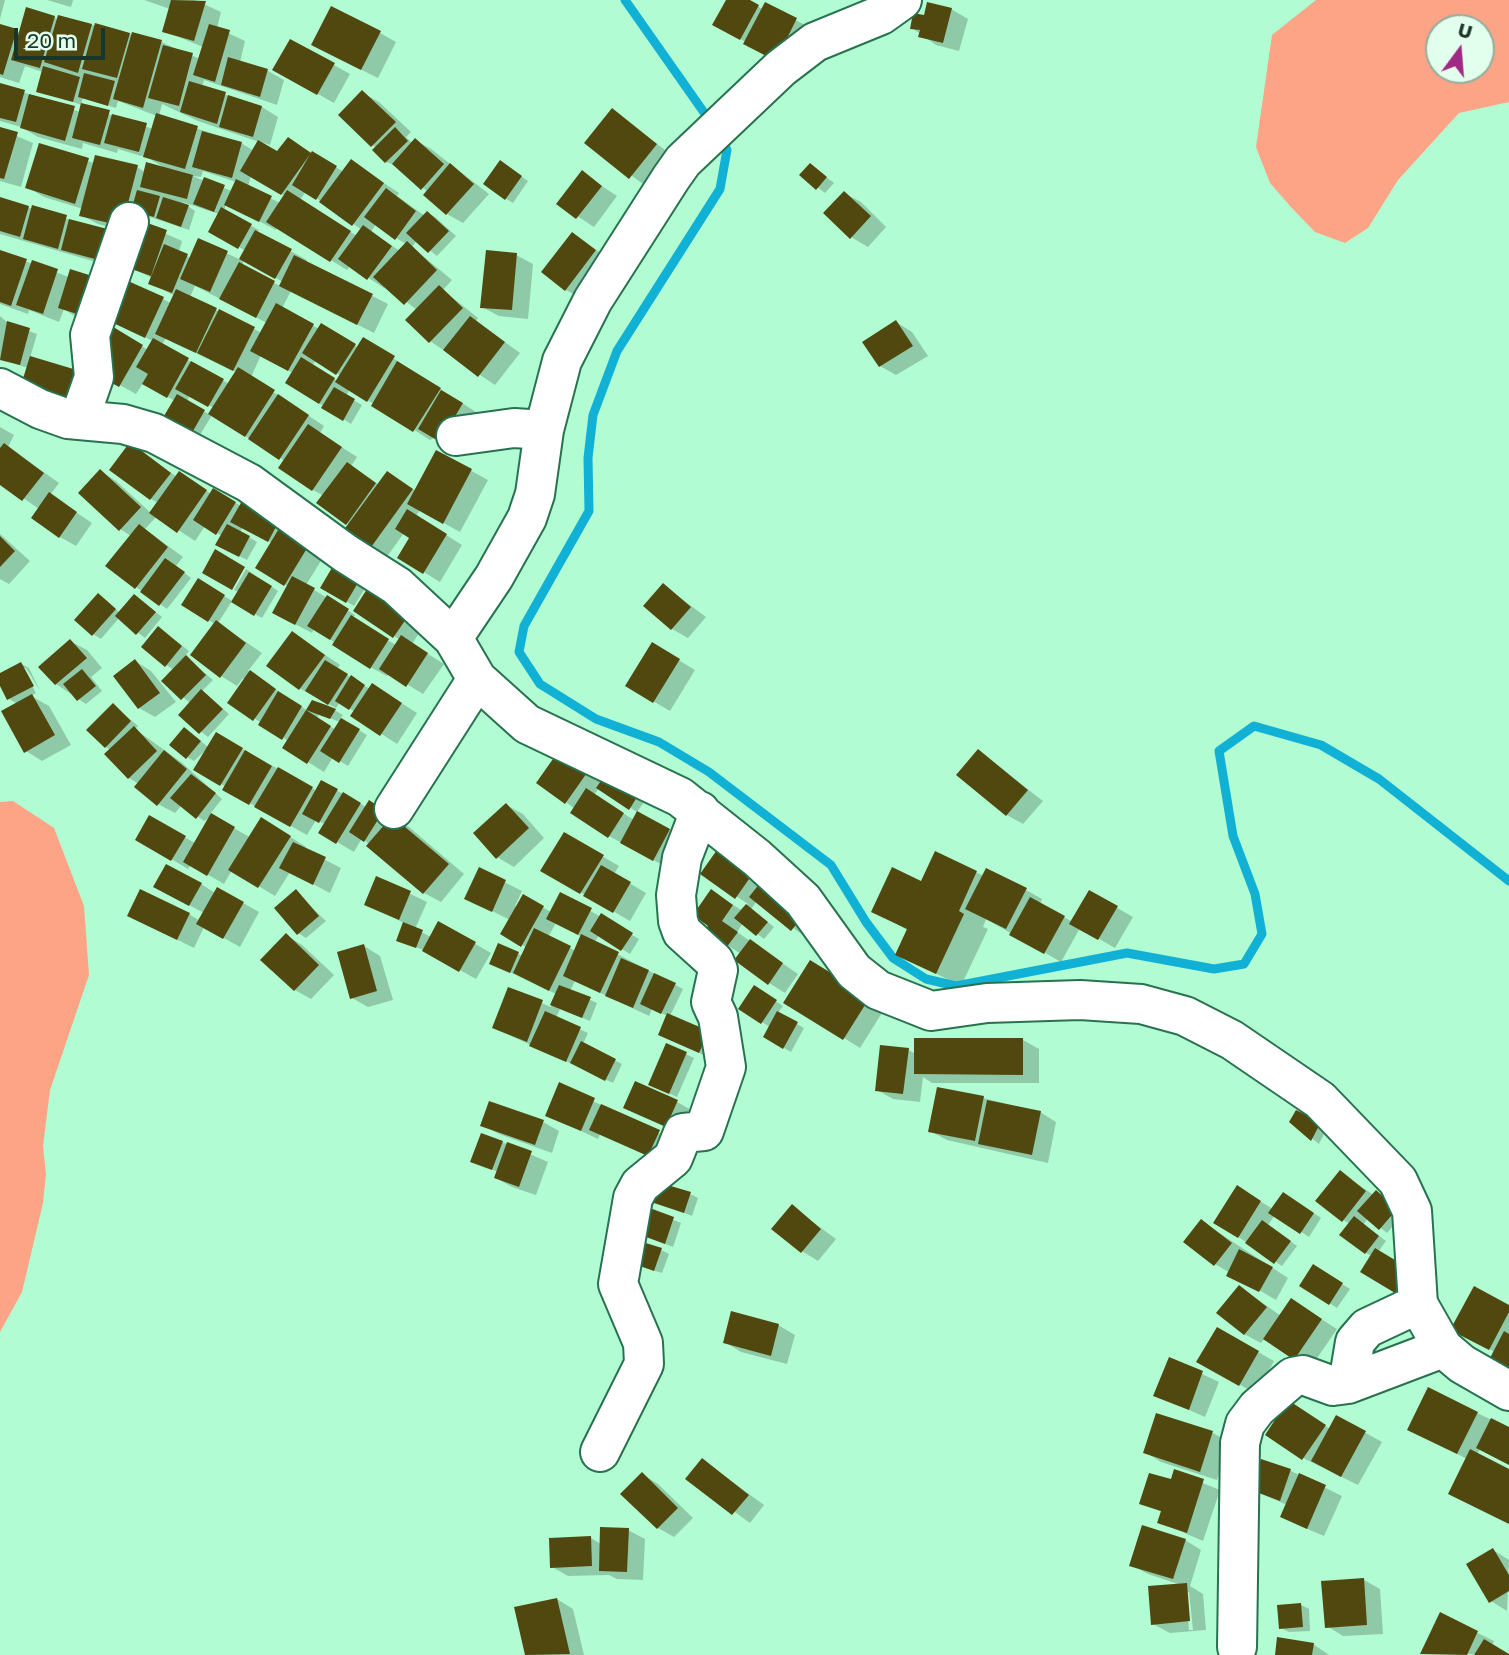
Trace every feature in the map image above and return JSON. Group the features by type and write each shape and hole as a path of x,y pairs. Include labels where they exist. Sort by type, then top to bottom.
{"street":[{"path":"453,638 494,578 527,518 535,494 544,430 562,361 593,300 664,188 693,152 781,68 815,42 881,15 902,0"},
{"path":"79,420 94,377 90,335 129,222"},
{"path":"0,388 40,410 79,420 123,424 154,433 249,482 345,553 397,586 453,638 477,679 527,724 638,775 700,811 803,900 854,971 878,990 905,1003 931,1011 1014,1002 1080,1000 1141,1004 1185,1016 1232,1040 1320,1100 1398,1181 1412,1211 1418,1304 1443,1348 1462,1364 1509,1391"},
{"path":"456,436 514,428 544,430"},
{"path":"394,809 477,679"},
{"path":"600,1452 644,1364 643,1343 618,1284 633,1198 640,1185 673,1158 683,1133 704,1131 726,1067 718,1017 711,1002 718,970 714,961 682,932 678,921 676,895 680,869 700,811"},
{"path":"1348,1384 1355,1342 1367,1328 1418,1304"},
{"path":"1237,1647 1240,1443 1245,1424 1257,1408 1293,1377 1303,1375 1333,1386 1348,1384 1443,1348"}],"shaded area":[{"path":"1316,0 1509,0 1509,102 1459,113 1398,180 1368,228 1345,243 1315,232 1291,207 1270,183 1256,147 1272,35"},
{"path":"13,801 54,828 84,906 89,975 50,1090 43,1146 46,1174 43,1203 22,1292 0,1332 0,802"}],"building":[{"path":"171,0 206,1 194,41 162,32"},
{"path":"726,0 750,0 759,5 740,40 712,25"},
{"path":"765,2 797,18 776,61 743,44"},
{"path":"927,2 952,8 943,43 918,37 920,30 910,29 913,13 924,15"},
{"path":"331,6 381,31 361,70 311,45"},
{"path":"26,7 55,16 40,68 11,60"},
{"path":"58,15 92,24 78,73 44,62"},
{"path":"95,23 130,33 117,78 82,69"},
{"path":"0,24 17,29 3,75 0,74"},
{"path":"209,24 230,30 215,82 193,75"},
{"path":"132,32 162,40 143,108 113,99"},
{"path":"290,39 335,63 317,95 272,70"},
{"path":"163,45 193,53 179,106 148,98"},
{"path":"228,57 268,69 260,97 221,85"},
{"path":"43,66 80,77 73,102 36,92"},
{"path":"84,73 115,81 108,106 78,97"},
{"path":"189,81 226,92 217,124 180,112"},
{"path":"0,83 25,90 16,122 0,118"},
{"path":"362,90 396,122 371,147 338,115"},
{"path":"29,94 75,106 65,141 20,128"},
{"path":"228,95 262,106 253,137 219,127"},
{"path":"81,103 110,110 100,145 72,138"},
{"path":"612,108 657,144 629,179 584,143"},
{"path":"156,113 198,126 185,169 143,157"},
{"path":"112,114 147,123 139,152 104,143"},
{"path":"0,127 18,132 4,179 0,178"},
{"path":"395,127 408,141 385,163 372,150"},
{"path":"202,131 242,142 232,178 192,167"},
{"path":"288,137 311,153 281,195 240,171 258,140 277,151"},
{"path":"415,138 444,164 421,190 392,164"},
{"path":"39,143 89,158 75,204 25,188"},
{"path":"312,151 337,166 316,200 292,185"},
{"path":"95,155 138,165 122,226 79,216"},
{"path":"351,159 384,183 352,226 319,202"},
{"path":"500,160 522,176 505,200 483,184"},
{"path":"146,162 193,175 187,199 140,187"},
{"path":"450,163 474,184 446,215 423,195"},
{"path":"810,163 827,177 816,190 799,175"},
{"path":"582,170 602,186 576,219 556,204"},
{"path":"204,177 225,185 214,212 193,204"},
{"path":"236,179 272,196 259,222 224,205"},
{"path":"386,188 416,211 395,240 364,217"},
{"path":"137,190 160,196 154,217 131,211"},
{"path":"287,190 351,231 330,262 266,222"},
{"path":"844,191 871,216 850,239 823,213"},
{"path":"0,197 29,206 20,237 0,231"},
{"path":"163,197 189,205 181,227 156,218"},
{"path":"32,205 67,215 58,249 23,239"},
{"path":"221,207 252,224 238,249 208,232"},
{"path":"427,211 449,231 428,253 406,233"},
{"path":"69,219 119,232 110,263 61,250"},
{"path":"139,220 167,230 151,276 123,266"},
{"path":"363,225 392,246 367,280 338,259"},
{"path":"255,230 292,249 275,279 239,259"},
{"path":"572,232 596,250 565,291 541,272"},
{"path":"198,238 228,251 210,292 180,279"},
{"path":"407,241 437,270 404,305 373,277"},
{"path":"164,244 188,254 172,293 148,284"},
{"path":"0,250 27,259 11,306 0,302"},
{"path":"486,250 517,253 512,310 480,308"},
{"path":"294,255 373,294 357,325 279,286"},
{"path":"32,260 58,269 43,314 16,305"},
{"path":"239,262 275,281 256,318 219,299"},
{"path":"70,269 105,280 93,319 58,308"},
{"path":"128,281 164,297 145,338 109,321"},
{"path":"439,285 463,308 429,343 405,320"},
{"path":"176,289 217,308 196,353 155,334"},
{"path":"276,303 314,324 288,371 250,351"},
{"path":"219,309 255,327 233,371 197,353"},
{"path":"470,316 505,342 478,377 443,350"},
{"path":"896,320 913,346 879,367 862,342"},
{"path":"7,321 30,328 20,365 0,360"},
{"path":"321,323 356,344 336,375 302,353"},
{"path":"110,325 143,345 119,387 96,374 99,340"},
{"path":"363,337 395,356 367,402 335,382"},
{"path":"153,338 189,358 167,398 142,384 148,374 136,367"},
{"path":"30,356 90,374 82,402 21,385"},
{"path":"301,357 335,378 319,404 285,383"},
{"path":"191,361 224,379 208,407 175,389"},
{"path":"397,361 441,388 413,432 371,406"},
{"path":"238,367 275,390 245,437 208,414"},
{"path":"334,387 355,399 343,421 321,408"},
{"path":"441,390 463,403 440,442 418,429"},
{"path":"177,394 205,410 189,438 161,421"},
{"path":"278,394 309,415 279,460 248,439"},
{"path":"308,424 342,447 312,491 278,468"},
{"path":"130,442 171,473 150,500 109,470"},
{"path":"4,443 44,473 22,501 0,485 0,448"},
{"path":"436,450 472,469 443,524 407,504"},
{"path":"347,462 376,483 346,525 316,503"},
{"path":"100,469 141,507 119,531 78,493"},
{"path":"179,471 207,490 177,533 149,513"},
{"path":"387,471 413,489 369,550 343,531"},
{"path":"213,488 236,502 216,535 193,520"},
{"path":"49,492 77,512 59,538 31,518"},
{"path":"242,501 279,521 268,542 230,522"},
{"path":"407,509 447,534 423,574 397,558 409,538 395,529"},
{"path":"139,524 168,547 135,589 105,566"},
{"path":"227,524 250,536 239,557 215,545"},
{"path":"280,527 309,545 284,586 255,568"},
{"path":"0,536 15,551 0,567"},
{"path":"215,549 245,567 232,590 202,573"},
{"path":"165,558 185,572 159,606 140,592"},
{"path":"333,566 359,581 346,603 320,588"},
{"path":"249,572 272,586 254,616 231,602"},
{"path":"292,576 315,588 295,625 272,613"},
{"path":"198,578 225,595 208,622 181,605"},
{"path":"663,583 691,607 671,630 643,606"},
{"path":"367,589 408,616 393,638 353,611"},
{"path":"98,593 116,609 92,636 74,620"},
{"path":"134,594 156,612 136,635 115,616"},
{"path":"327,595 349,609 330,640 307,626"},
{"path":"351,615 389,639 370,669 332,645"},
{"path":"216,620 246,643 220,678 190,655"},
{"path":"158,626 182,646 165,667 141,647"},
{"path":"292,631 325,655 299,690 266,666"},
{"path":"401,635 428,653 406,687 379,669"},
{"path":"70,639 87,658 55,685 38,667"},
{"path":"652,642 680,659 653,703 625,686"},
{"path":"186,655 206,675 181,700 161,681"},
{"path":"135,659 160,693 138,709 113,676"},
{"path":"325,660 348,674 328,705 305,691"},
{"path":"21,662 34,686 7,700 0,686 0,673"},
{"path":"82,669 96,686 77,701 63,684"},
{"path":"250,670 276,689 253,721 227,703"},
{"path":"351,675 365,685 349,710 335,701"},
{"path":"372,683 402,703 380,736 350,716"},
{"path":"201,689 223,709 199,734 178,715"},
{"path":"278,691 302,706 282,740 258,725"},
{"path":"32,694 55,735 24,753 1,711"},
{"path":"312,700 336,709 330,719 306,710"},
{"path":"113,703 131,721 105,748 86,730"},
{"path":"306,710 331,726 307,764 282,748"},
{"path":"341,718 360,729 339,763 320,751"},
{"path":"134,726 157,751 128,779 104,754"},
{"path":"184,727 201,741 186,759 169,745"},
{"path":"216,732 243,748 220,786 193,770"},
{"path":"560,749 589,770 565,804 536,783"},
{"path":"978,749 1028,790 1006,816 956,775"},
{"path":"164,750 187,769 157,806 134,787"},
{"path":"245,750 272,766 249,805 222,790"},
{"path":"278,767 313,787 290,827 254,807"},
{"path":"610,768 642,789 629,810 596,788"},
{"path":"191,774 216,793 196,819 170,798"},
{"path":"321,780 338,789 319,823 302,814"},
{"path":"586,788 624,813 608,838 570,813"},
{"path":"343,792 361,803 336,844 318,833"},
{"path":"369,800 384,810 364,842 349,832"},
{"path":"506,803 529,828 496,859 473,833"},
{"path":"637,811 670,829 653,861 620,843"},
{"path":"211,813 235,827 207,876 183,862"},
{"path":"149,815 186,836 171,861 135,840"},
{"path":"392,816 449,864 423,894 366,846"},
{"path":"261,817 291,836 258,888 228,870"},
{"path":"564,832 604,855 580,894 540,871"},
{"path":"293,842 326,857 313,885 279,868"},
{"path":"719,847 754,872 735,899 700,874"},
{"path":"935,851 977,871 959,911 964,914 936,974 895,955 907,929 871,912 892,867 921,881"},
{"path":"166,864 202,883 189,906 153,887"},
{"path":"601,865 631,882 613,913 583,896"},
{"path":"479,867 506,880 492,912 464,899"},
{"path":"986,868 1027,888 1006,929 965,909"},
{"path":"376,876 411,891 399,920 364,905"},
{"path":"764,878 806,912 791,931 749,897"},
{"path":"217,887 244,902 223,939 196,924"},
{"path":"140,889 190,913 177,940 127,916"},
{"path":"296,889 319,916 297,935 274,908"},
{"path":"711,889 733,905 722,921 738,932 726,948 703,932 708,926 693,915"},
{"path":"1089,890 1118,906 1098,940 1069,924"},
{"path":"560,892 592,908 578,935 546,919"},
{"path":"523,894 544,906 521,947 500,934"},
{"path":"1030,897 1065,916 1044,954 1009,935"},
{"path":"746,904 768,922 756,936 734,918"},
{"path":"601,913 633,933 621,951 590,931"},
{"path":"438,921 476,942 459,972 422,951"},
{"path":"403,922 423,930 416,948 396,941"},
{"path":"534,928 571,946 549,991 513,973"},
{"path":"286,933 319,965 294,991 260,960"},
{"path":"581,934 619,952 600,993 563,976"},
{"path":"750,939 783,963 768,985 734,960"},
{"path":"498,943 519,952 510,973 489,964"},
{"path":"364,944 377,991 350,999 337,952"},
{"path":"621,958 649,970 633,1008 605,996"},
{"path":"810,960 870,997 843,1040 783,1003"},
{"path":"654,973 676,983 661,1014 640,1004"},
{"path":"559,985 591,997 582,1018 550,1005"},
{"path":"754,985 777,1000 761,1024 738,1009"},
{"path":"508,987 543,1000 527,1042 492,1028"},
{"path":"545,1011 581,1027 566,1062 529,1046"},
{"path":"777,1011 798,1022 783,1049 763,1037"},
{"path":"667,1013 709,1031 699,1053 658,1035"},
{"path":"914,1038 1023,1038 1023,1075 914,1074"},
{"path":"581,1041 616,1059 605,1081 570,1063"},
{"path":"666,1043 687,1052 669,1094 648,1085"},
{"path":"880,1045 909,1048 903,1094 875,1091"},
{"path":"635,1081 678,1100 666,1127 623,1108"},
{"path":"559,1082 595,1098 581,1131 545,1116"},
{"path":"937,1087 984,1096 975,1141 928,1132"},
{"path":"987,1100 1041,1111 1032,1155 978,1144"},
{"path":"489,1101 544,1120 535,1145 480,1126"},
{"path":"601,1104 660,1130 648,1156 589,1130"},
{"path":"1296,1110 1321,1122 1311,1141 1289,1122"},
{"path":"481,1133 503,1141 492,1170 470,1162"},
{"path":"507,1142 532,1151 519,1187 494,1178"},
{"path":"1340,1170 1366,1191 1342,1222 1315,1201"},
{"path":"654,1181 691,1192 684,1213 648,1201"},
{"path":"1237,1185 1261,1201 1238,1238 1213,1223"},
{"path":"1376,1190 1397,1209 1379,1230 1357,1211"},
{"path":"1283,1192 1314,1213 1300,1234 1268,1213"},
{"path":"792,1204 821,1229 801,1253 771,1229"},
{"path":"647,1207 674,1217 665,1244 638,1234"},
{"path":"1354,1216 1379,1236 1365,1254 1339,1235"},
{"path":"1201,1219 1232,1243 1214,1266 1183,1242"},
{"path":"1262,1220 1291,1241 1274,1264 1245,1243"},
{"path":"636,1240 662,1248 654,1271 629,1262"},
{"path":"1375,1248 1410,1269 1395,1293 1360,1272"},
{"path":"1239,1249 1273,1267 1259,1292 1226,1276"},
{"path":"1313,1264 1343,1283 1329,1305 1299,1286"},
{"path":"1239,1285 1267,1307 1244,1335 1216,1313"},
{"path":"1474,1286 1509,1305 1509,1312 1489,1350 1450,1330"},
{"path":"1291,1298 1322,1319 1294,1360 1263,1339"},
{"path":"731,1311 779,1324 771,1356 723,1343"},
{"path":"1217,1327 1259,1351 1239,1386 1196,1362"},
{"path":"1504,1331 1509,1334 1509,1368 1490,1358"},
{"path":"1169,1357 1203,1371 1189,1410 1153,1396"},
{"path":"1428,1387 1478,1412 1457,1454 1407,1430"},
{"path":"1288,1400 1326,1425 1302,1460 1265,1435"},
{"path":"1156,1413 1213,1431 1200,1472 1143,1453"},
{"path":"1336,1415 1366,1431 1341,1477 1311,1461"},
{"path":"1491,1418 1509,1427 1509,1465 1476,1448"},
{"path":"1470,1449 1509,1469 1509,1524 1448,1494"},
{"path":"702,1458 749,1495 732,1515 685,1479"},
{"path":"1261,1459 1291,1469 1280,1501 1251,1490"},
{"path":"1174,1469 1204,1479 1187,1533 1157,1523 1161,1511 1139,1504 1149,1473 1171,1479"},
{"path":"642,1472 678,1508 657,1529 620,1494"},
{"path":"1299,1473 1326,1485 1307,1529 1280,1517"},
{"path":"1142,1525 1186,1539 1173,1579 1129,1566"},
{"path":"600,1527 629,1528 627,1572 599,1571"},
{"path":"591,1536 592,1566 550,1568 549,1538"},
{"path":"1493,1548 1509,1575 1509,1591 1489,1603 1466,1564"},
{"path":"1364,1578 1367,1625 1325,1628 1321,1581"},
{"path":"1187,1583 1190,1621 1151,1625 1148,1586"},
{"path":"557,1598 570,1654 525,1655 514,1607"},
{"path":"1301,1603 1303,1627 1279,1629 1277,1605"},
{"path":"1440,1612 1478,1631 1467,1655 1420,1654"},
{"path":"1277,1637 1314,1643 1312,1655 1275,1655"},
{"path":"1484,1639 1509,1654 1509,1655 1474,1655"}],"waterway":[{"path":"625,0 710,121"},
{"path":"721,139 727,150 720,189 617,351 593,415 588,458 589,511 524,626 519,652 540,684 596,719 659,742 709,772 831,865 866,922 893,958 926,979 956,986 1127,953 1214,969 1244,964 1262,934 1255,894 1233,836 1219,751 1254,726 1321,745 1379,779 1509,881"}]}
